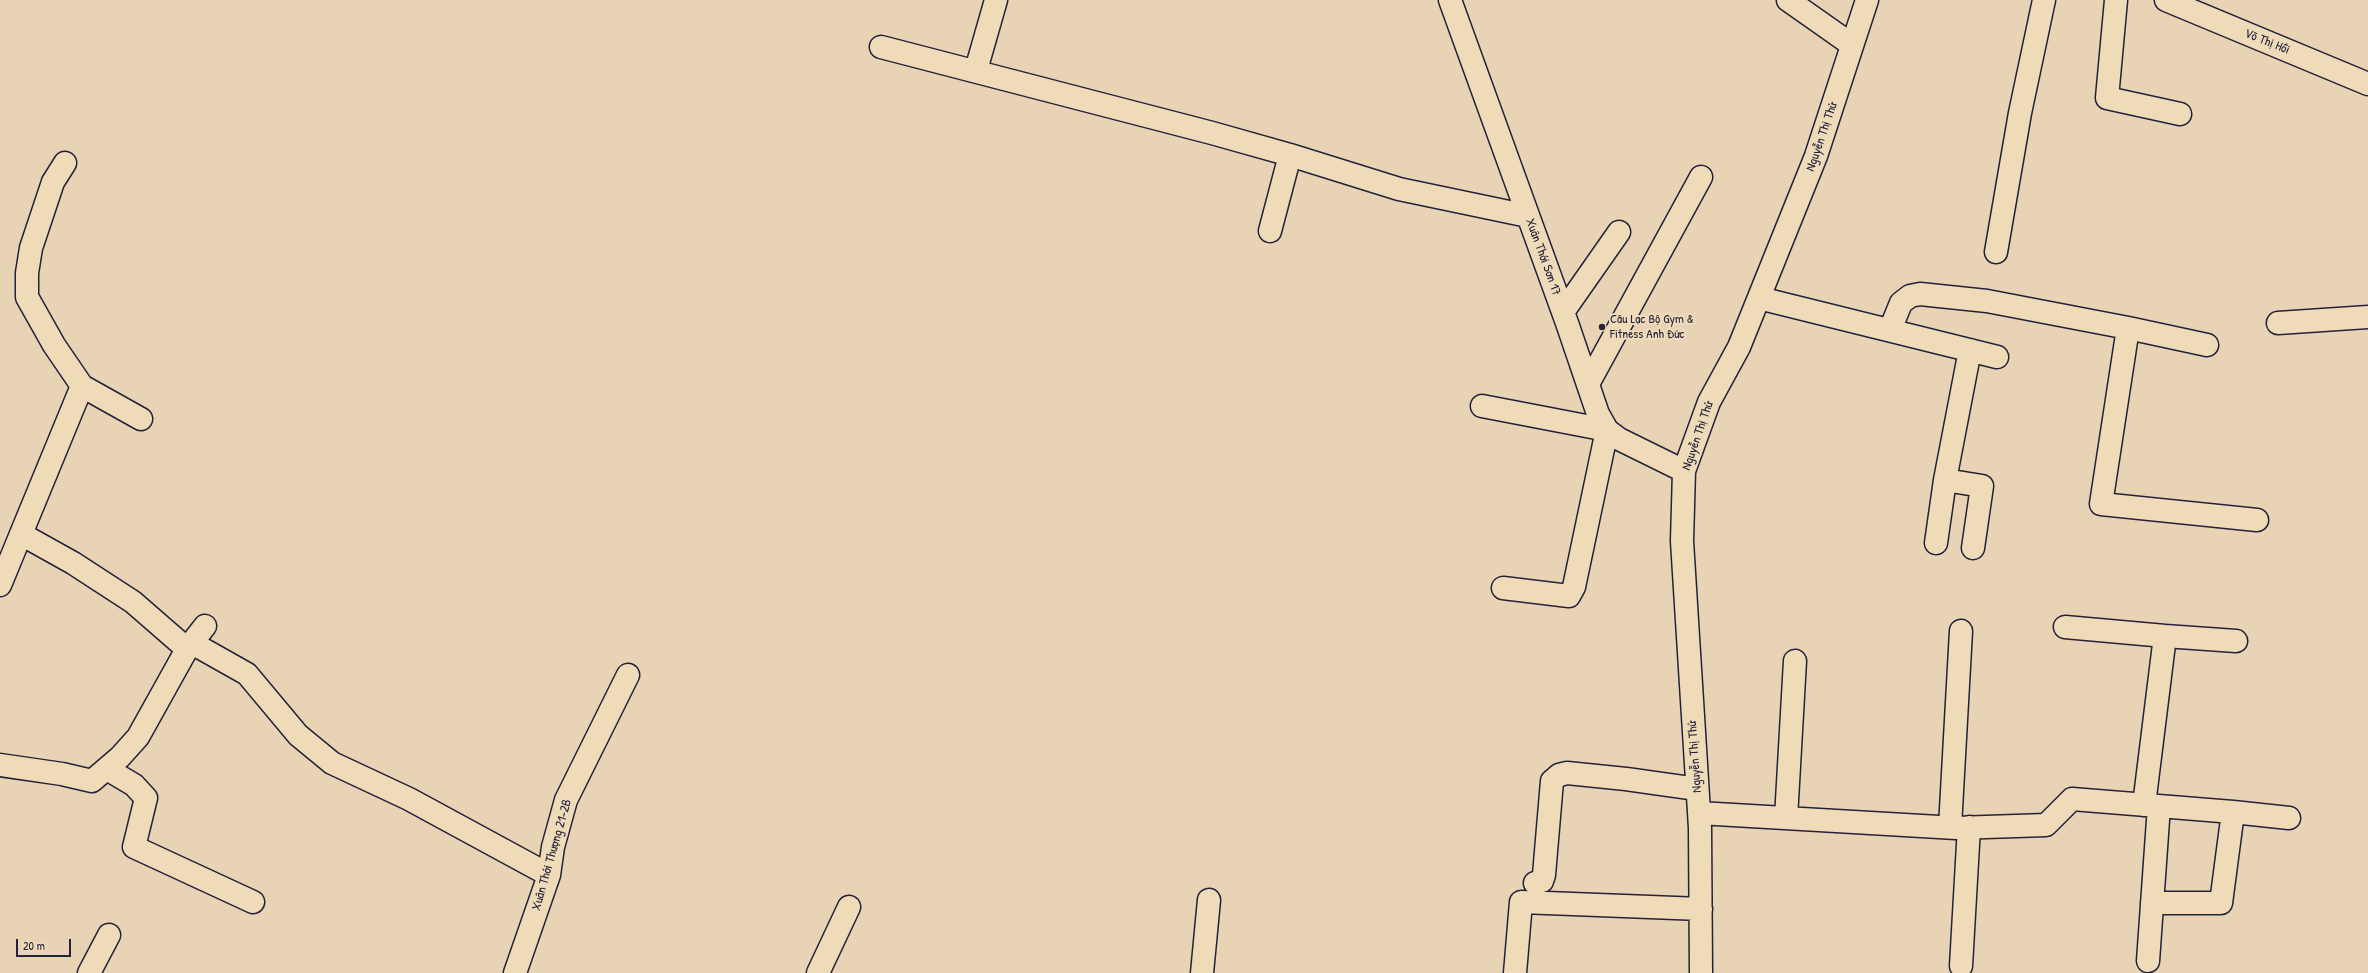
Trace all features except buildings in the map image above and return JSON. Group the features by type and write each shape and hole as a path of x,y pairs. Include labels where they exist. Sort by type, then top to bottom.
{"street":[{"path":"976,70 996,0"},
{"name":"Xuân Thới Sơn 17","path":"1450,0 1563,312 1598,414 1607,430 1619,440 1684,471"},
{"path":"1788,0 1852,45"},
{"name":"Nguyễn Thị Thử","path":"1701,973 1699,812 1682,541 1684,471 1709,402 1739,347 1816,156 1867,0"},
{"path":"1996,252 2020,113 2044,0"},
{"path":"2116,0 2107,98 2180,114"},
{"name":"Võ Thị Hồi","path":"2166,0 2368,84"},
{"path":"881,47 976,70 1290,155 1399,189 1528,216"},
{"path":"1270,231 1290,155"},
{"path":"64,163 52,182 32,248 27,273 27,297 37,318 82,386 142,418"},
{"path":"1588,384 1701,176"},
{"path":"1563,312 1619,232"},
{"path":"1890,330 1901,303 1910,296 1920,294 1987,301 2207,345"},
{"path":"1759,298 1997,357"},
{"path":"2278,323 2368,317"},
{"path":"2128,328 2101,504 2258,520"},
{"path":"1936,543 1945,480 1970,350"},
{"path":"0,585 82,386"},
{"path":"1482,406 1607,430 1574,587 1569,596 1502,588"},
{"path":"1945,480 1982,486 1974,548"},
{"path":"21,534 73,563 133,602 195,639 247,674 298,735 332,763 409,799 549,875"},
{"path":"2064,627 2236,641"},
{"path":"1960,966 1959,827 1961,631"},
{"path":"2148,961 2152,902 2152,805 2166,636"},
{"path":"0,765 62,774 92,781 107,769 138,737 195,639"},
{"path":"1786,818 1795,661"},
{"name":"Xuân Thới Thượng 21-2B","path":"515,973 549,875 554,847 566,800 628,675"},
{"path":"107,769 134,786 146,798 134,847 253,902"},
{"path":"1535,883 1542,881 1544,875 1552,781 1559,774 1567,773 1697,788"},
{"path":"1699,812 1959,827 2046,825 2072,799 2289,818"},
{"path":"2152,902 2221,902 2233,812"},
{"path":"1202,973 1209,900"},
{"path":"1515,973 1522,902 1701,909"},
{"path":"818,973 849,907"},
{"path":"89,973 109,935"}],"place":[{"name":"Câu Lạc Bộ Gym & Fitness Anh Đức","path":"1602,327"}]}
